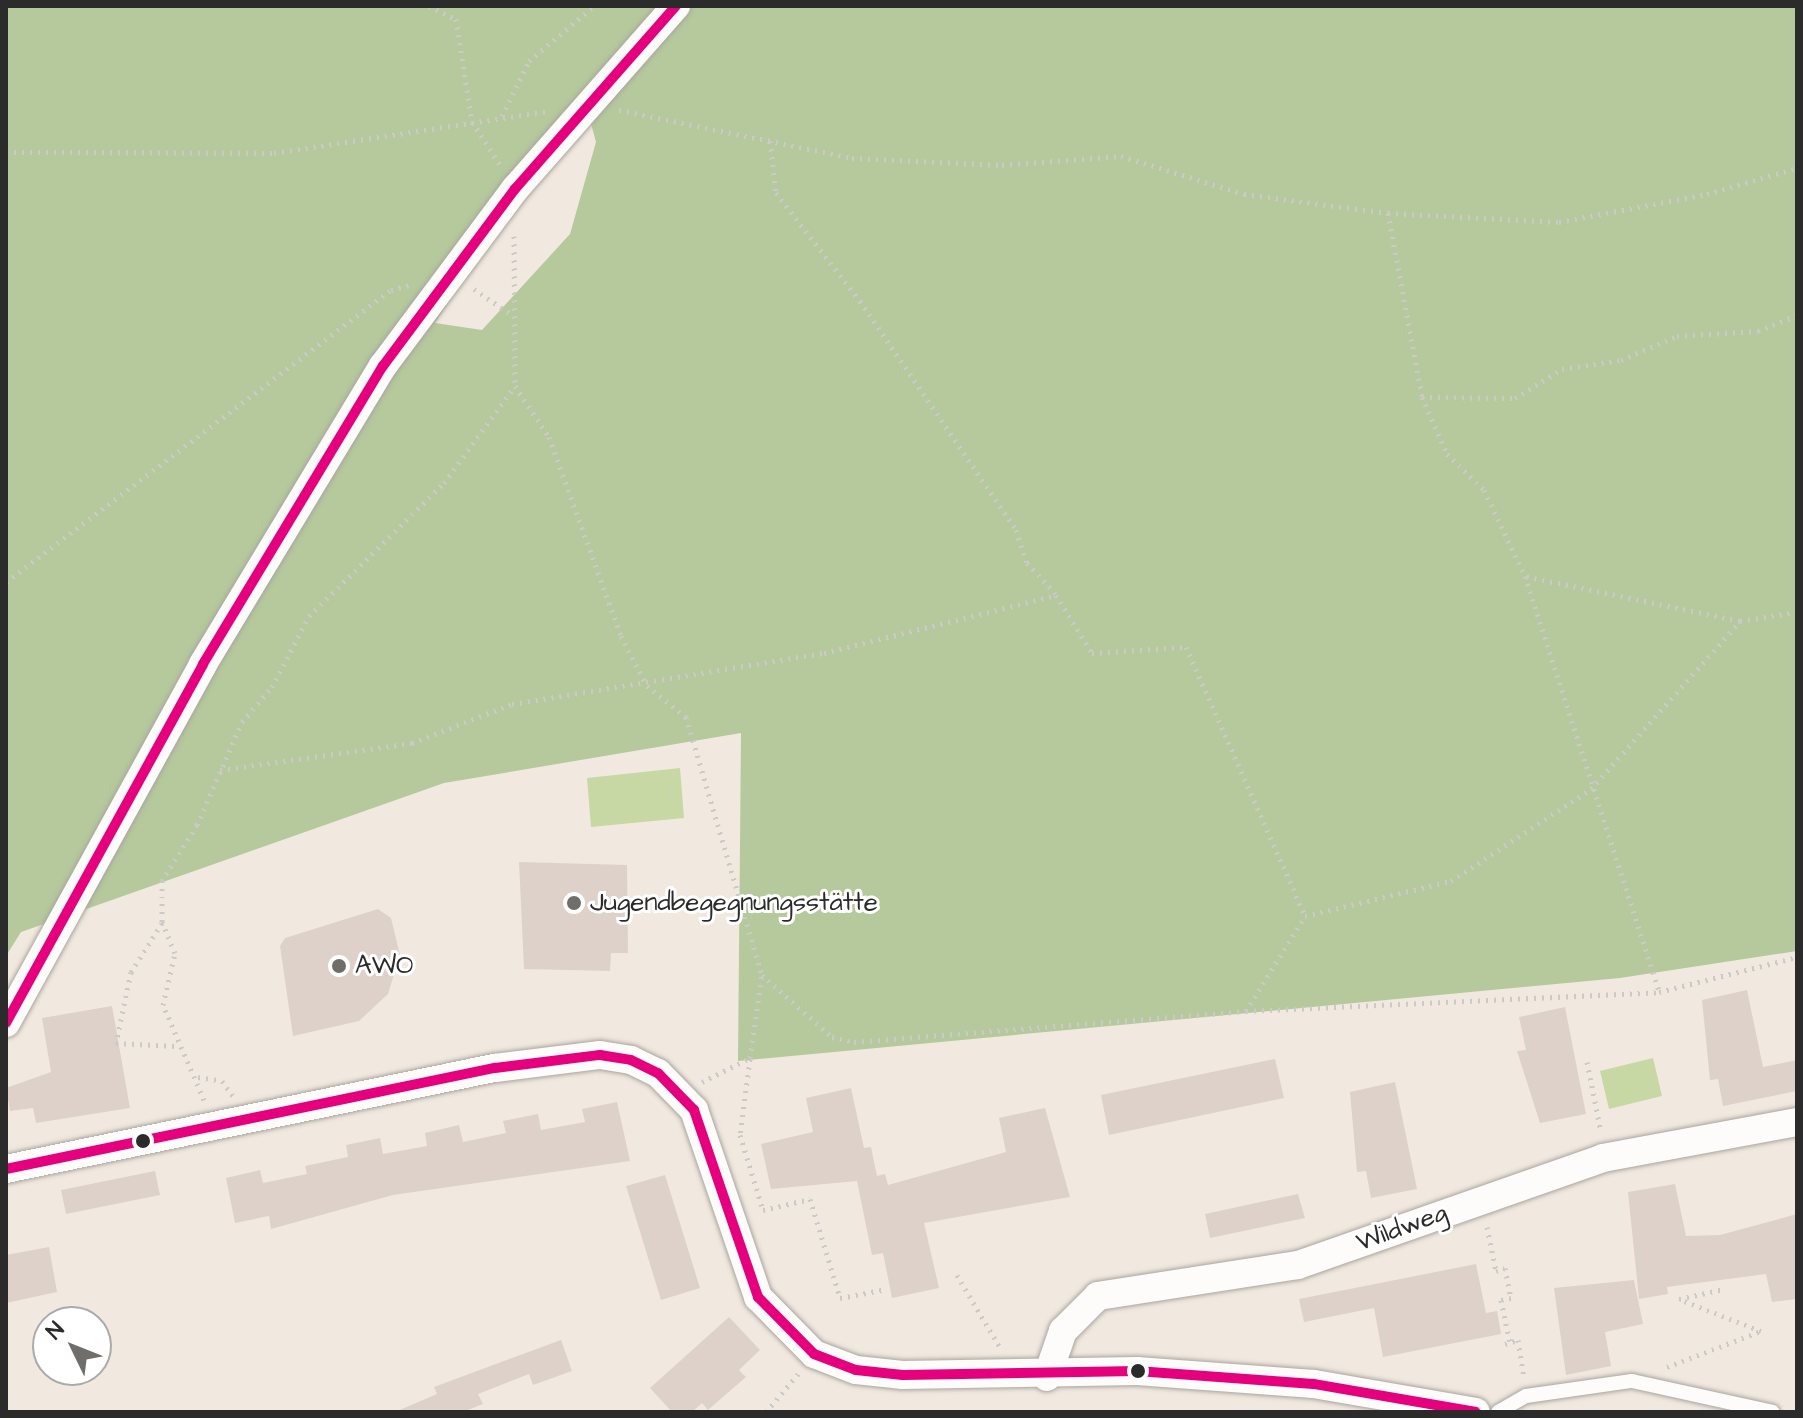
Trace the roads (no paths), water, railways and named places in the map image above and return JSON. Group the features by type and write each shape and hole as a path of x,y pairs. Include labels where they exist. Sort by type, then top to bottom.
{"street":[{"path":"6,1023 315,470 450,273 583,107 676,6"},
{"path":"6,1169 495,1068 600,1055 658,1073 694,1110 758,1297 814,1354 856,1370 1003,1378 1137,1371 1314,1384 1476,1412"},
{"name":"Wildweg","path":"1047,1377 1063,1331 1098,1296 1298,1265 1603,1158 1797,1122"}],"lane":[{"path":"1498,1412 1526,1396 1632,1381 1773,1412"}],"place":[{"name":"Jugendbegegnungsstätte","path":"574,903"},
{"name":"AWO","path":"339,966"}]}
